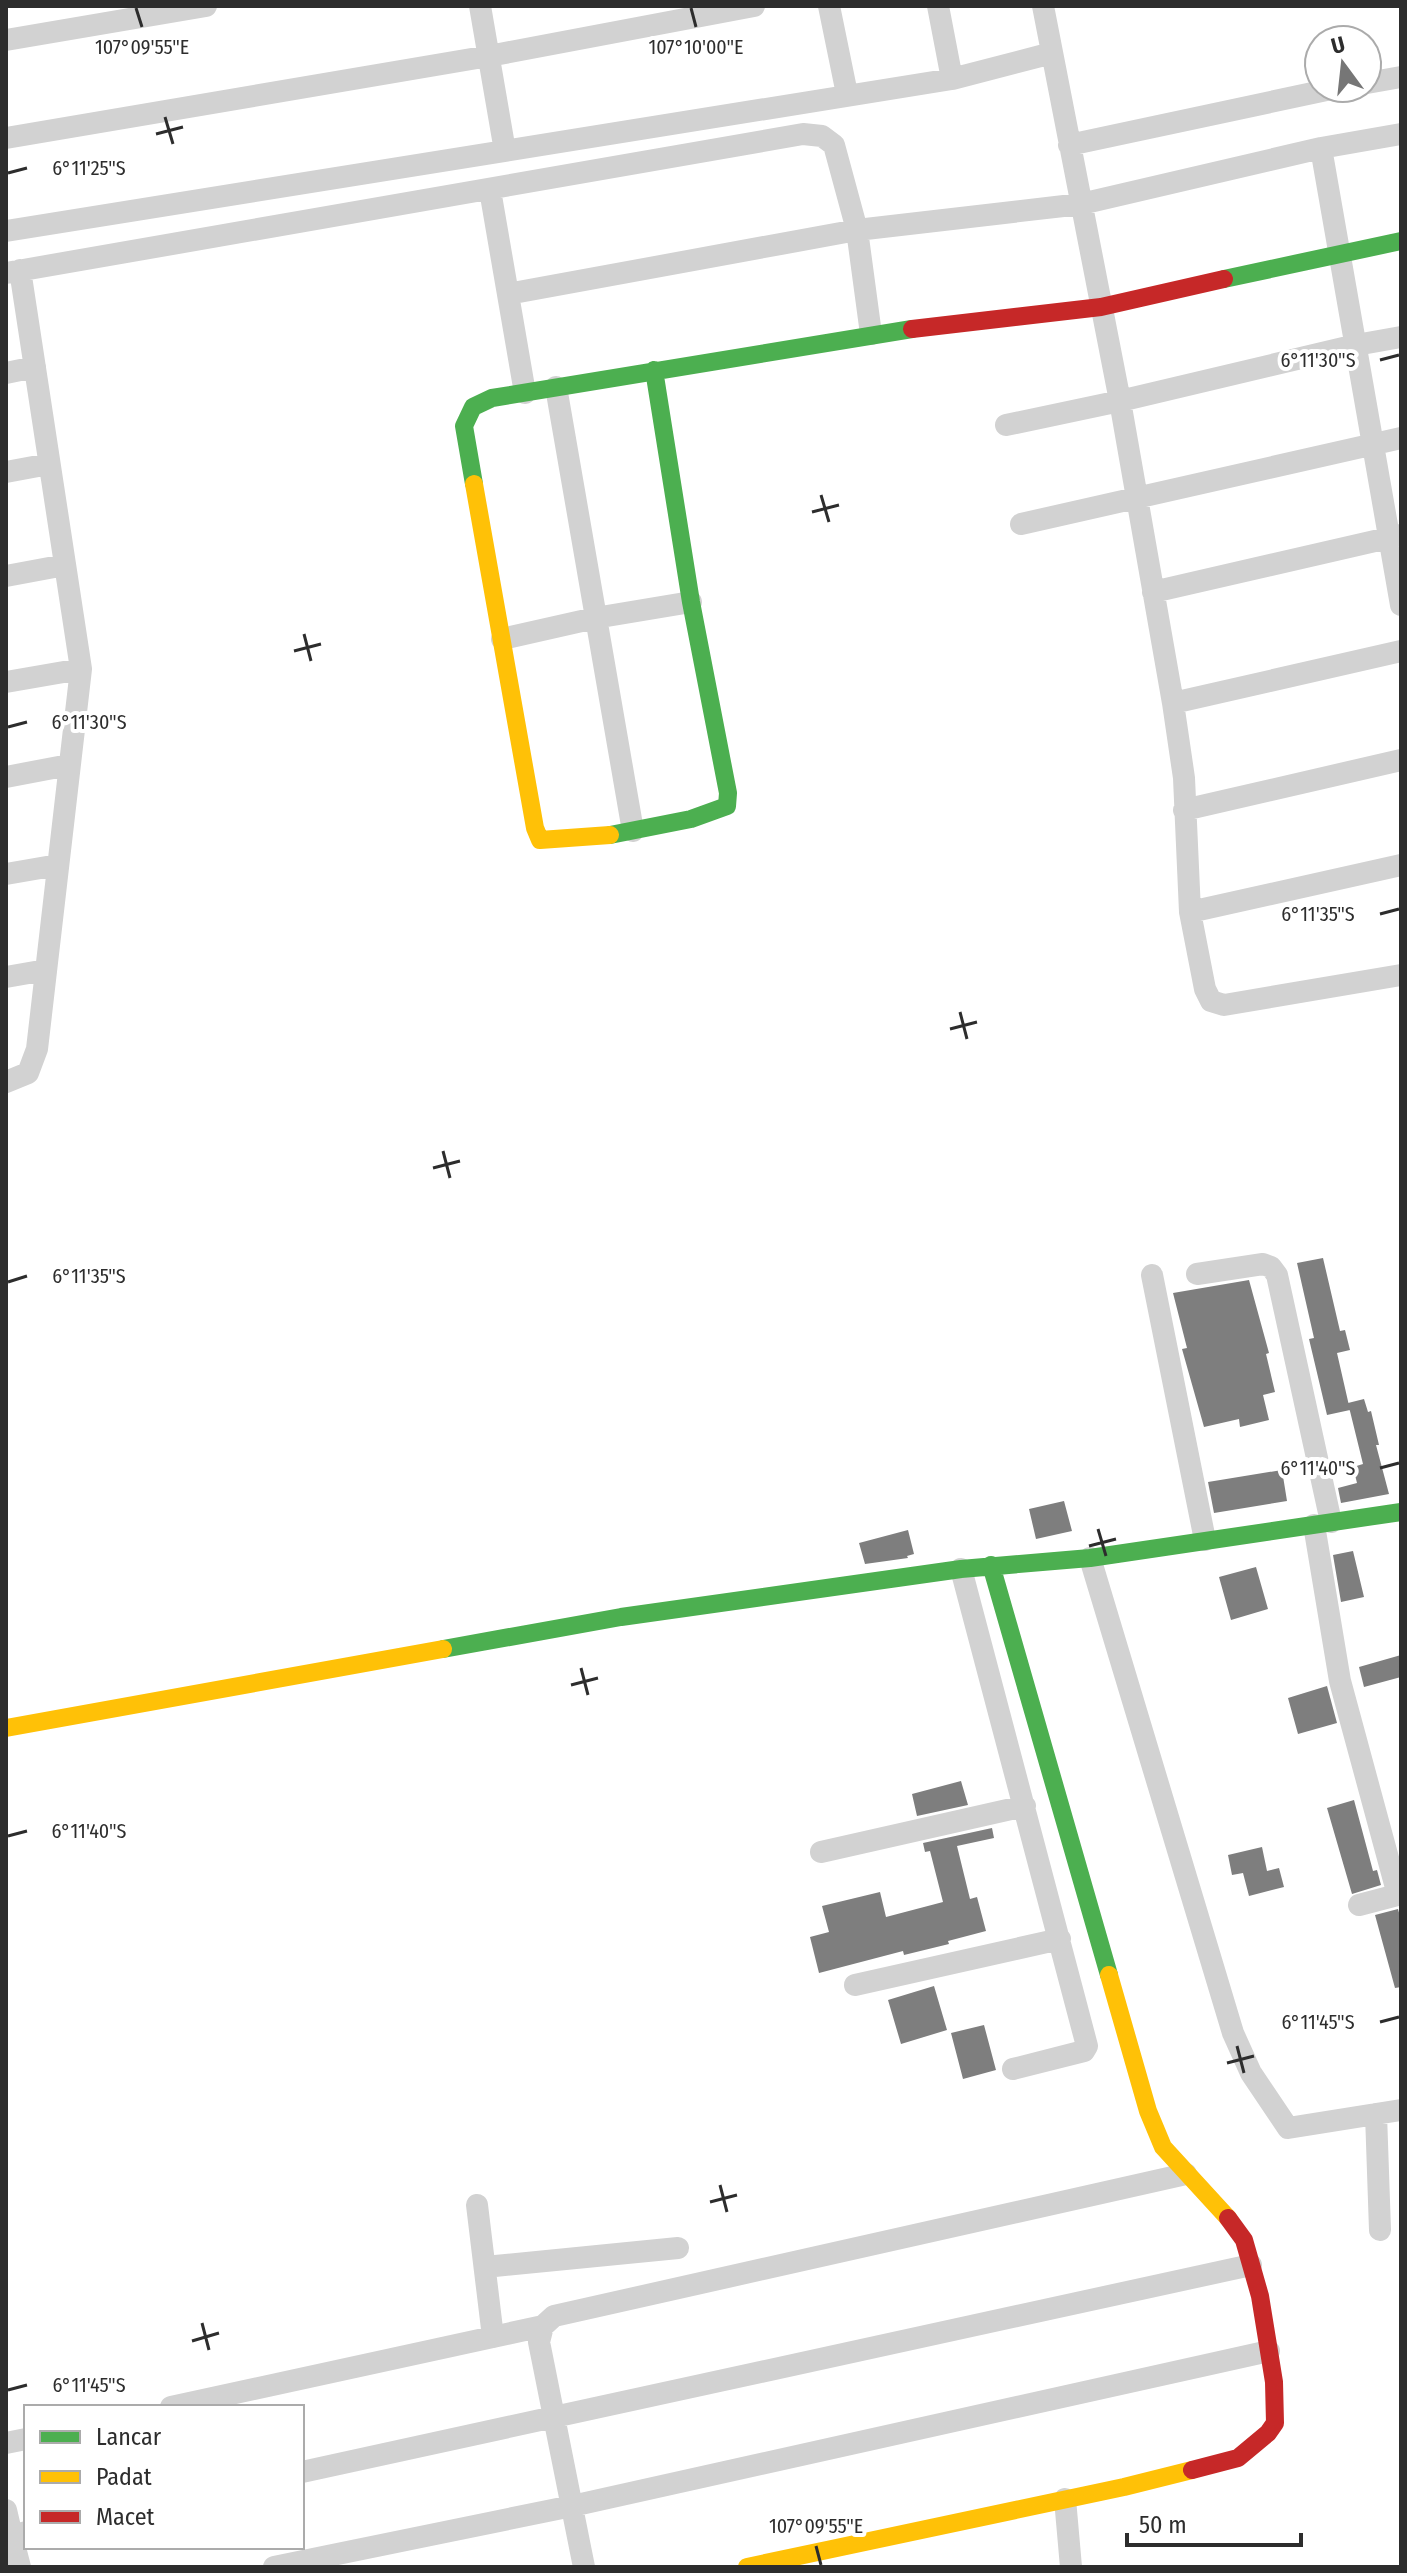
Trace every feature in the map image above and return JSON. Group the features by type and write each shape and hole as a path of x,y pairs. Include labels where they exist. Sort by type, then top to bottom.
{"street":[{"path":"6,40 206,6"},
{"path":"480,6 505,151"},
{"path":"6,138 489,56 754,6"},
{"path":"829,6 847,94"},
{"path":"938,6 952,79"},
{"path":"1043,6 1120,401 1173,703 1184,778 1190,912 1205,989 1211,1001 1224,1005 1401,975"},
{"path":"6,231 952,79 1052,53"},
{"path":"1069,145 1303,95"},
{"path":"6,1082 28,1073 37,1049 81,669 35,367 13,272 803,134 822,136 834,145 857,230 871,334"},
{"path":"508,294 857,230 1081,204 1321,148 1401,134"},
{"path":"1321,148 1373,443 1395,536 1401,605"},
{"path":"490,190 525,393"},
{"path":"654,370 691,602 728,793 727,806 715,814 633,831 556,843 540,840 535,828 464,426 473,407 492,398 654,370 871,334 1101,307 1401,241"},
{"path":"1006,425 1401,337"},
{"path":"6,373 35,367"},
{"path":"556,387 633,831"},
{"path":"1021,524 1401,438"},
{"path":"6,472 49,464"},
{"path":"1153,592 1395,536"},
{"path":"6,576 65,565"},
{"path":"502,639 595,618 691,602"},
{"path":"1173,703 1401,651"},
{"path":"6,682 81,669"},
{"path":"1184,810 1401,760"},
{"path":"6,777 69,765"},
{"path":"6,874 58,865"},
{"path":"1190,912 1401,865"},
{"path":"6,977 46,970"},
{"path":"1197,1274 1263,1264 1271,1267 1277,1275 1322,1524 1340,1681 1399,1894 1359,1905"},
{"path":"1152,1275 1205,1540"},
{"path":"6,1728 621,1617 991,1565 1090,1558 1401,1512"},
{"path":"1090,1558 1233,2033 1251,2073 1288,2128 1401,2110"},
{"path":"747,2567 768,2565 1124,2487 1238,2458 1268,2433 1275,2423 1274,2382 1260,2296 1244,2240 1226,2214 1163,2147 1148,2111 991,1565"},
{"path":"961,1569 1087,2046 1084,2051 1013,2069"},
{"path":"821,1852 1025,1806"},
{"path":"855,1985 1060,1939"},
{"path":"1376,2114 1380,2230"},
{"path":"180,2405 543,2326 554,2316 1186,2174"},
{"path":"477,2205 493,2337"},
{"path":"485,2267 678,2248"},
{"path":"304,2472 1251,2265"},
{"path":"543,2326 539,2342 584,2567"},
{"path":"274,2567 572,2506 1269,2351"},
{"path":"1065,2499 1071,2567"},
{"path":"6,2510 19,2534 20,2567"}],"building":[{"path":"1323,1258 1340,1331 1345,1330 1350,1350 1337,1353 1350,1410 1327,1415 1309,1339 1314,1338 1297,1263"},
{"path":"1249,1280 1269,1353 1266,1354 1275,1392 1263,1395 1269,1420 1240,1427 1239,1419 1204,1427 1182,1349 1187,1348 1173,1293"},
{"path":"1364,1399 1368,1412 1371,1411 1389,1494 1341,1503 1338,1488 1357,1483 1353,1467 1363,1464 1348,1403"},
{"path":"1282,1470 1287,1501 1214,1513 1208,1482"},
{"path":"1064,1501 1072,1531 1036,1539 1029,1509"},
{"path":"908,1530 914,1554 908,1558 865,1564 859,1543"},
{"path":"1353,1551 1364,1597 1341,1602 1333,1555"},
{"path":"1256,1567 1268,1609 1231,1620 1219,1577"},
{"path":"1401,1655 1401,1677 1364,1687 1359,1667"},
{"path":"1327,1686 1337,1723 1298,1734 1288,1698"},
{"path":"961,1781 968,1805 917,1816 912,1794"},
{"path":"1354,1800 1373,1871 1377,1870 1381,1885 1352,1894 1327,1808"},
{"path":"992,1828 994,1838 957,1846 970,1899 977,1897 986,1931 948,1941 949,1944 904,1955 903,1951 819,1973 810,1937 829,1932 822,1906 880,1892 886,1917 943,1902 930,1851 925,1852 923,1843"},
{"path":"1262,1847 1267,1871 1279,1868 1284,1887 1249,1896 1243,1873 1232,1875 1228,1855"},
{"path":"1398,1909 1401,1920 1401,1987 1395,1988 1375,1915"},
{"path":"934,1986 947,2030 901,2044 888,2000"},
{"path":"984,2025 996,2070 963,2079 951,2033"}],"traffic: fast":[{"path":"1224,279 1401,241"},
{"path":"474,484 464,426 473,407 492,398 912,329"},
{"path":"610,835 691,819 727,806 728,793 691,602 654,370"},
{"path":"443,1649 621,1617 961,1569 1090,1558 1401,1512"},
{"path":"991,1565 1109,1975"}],"traffic: slow":[{"path":"474,484 535,828 540,840 610,835"},
{"path":"6,1728 443,1649"},
{"path":"1109,1975 1148,2111 1163,2147 1228,2218"},
{"path":"747,2567 1192,2470"}],"traffic: jam":[{"path":"912,329 1101,307 1224,279"},
{"path":"1192,2470 1238,2458 1268,2433 1275,2423 1274,2382 1260,2296 1244,2240 1228,2218"}]}
